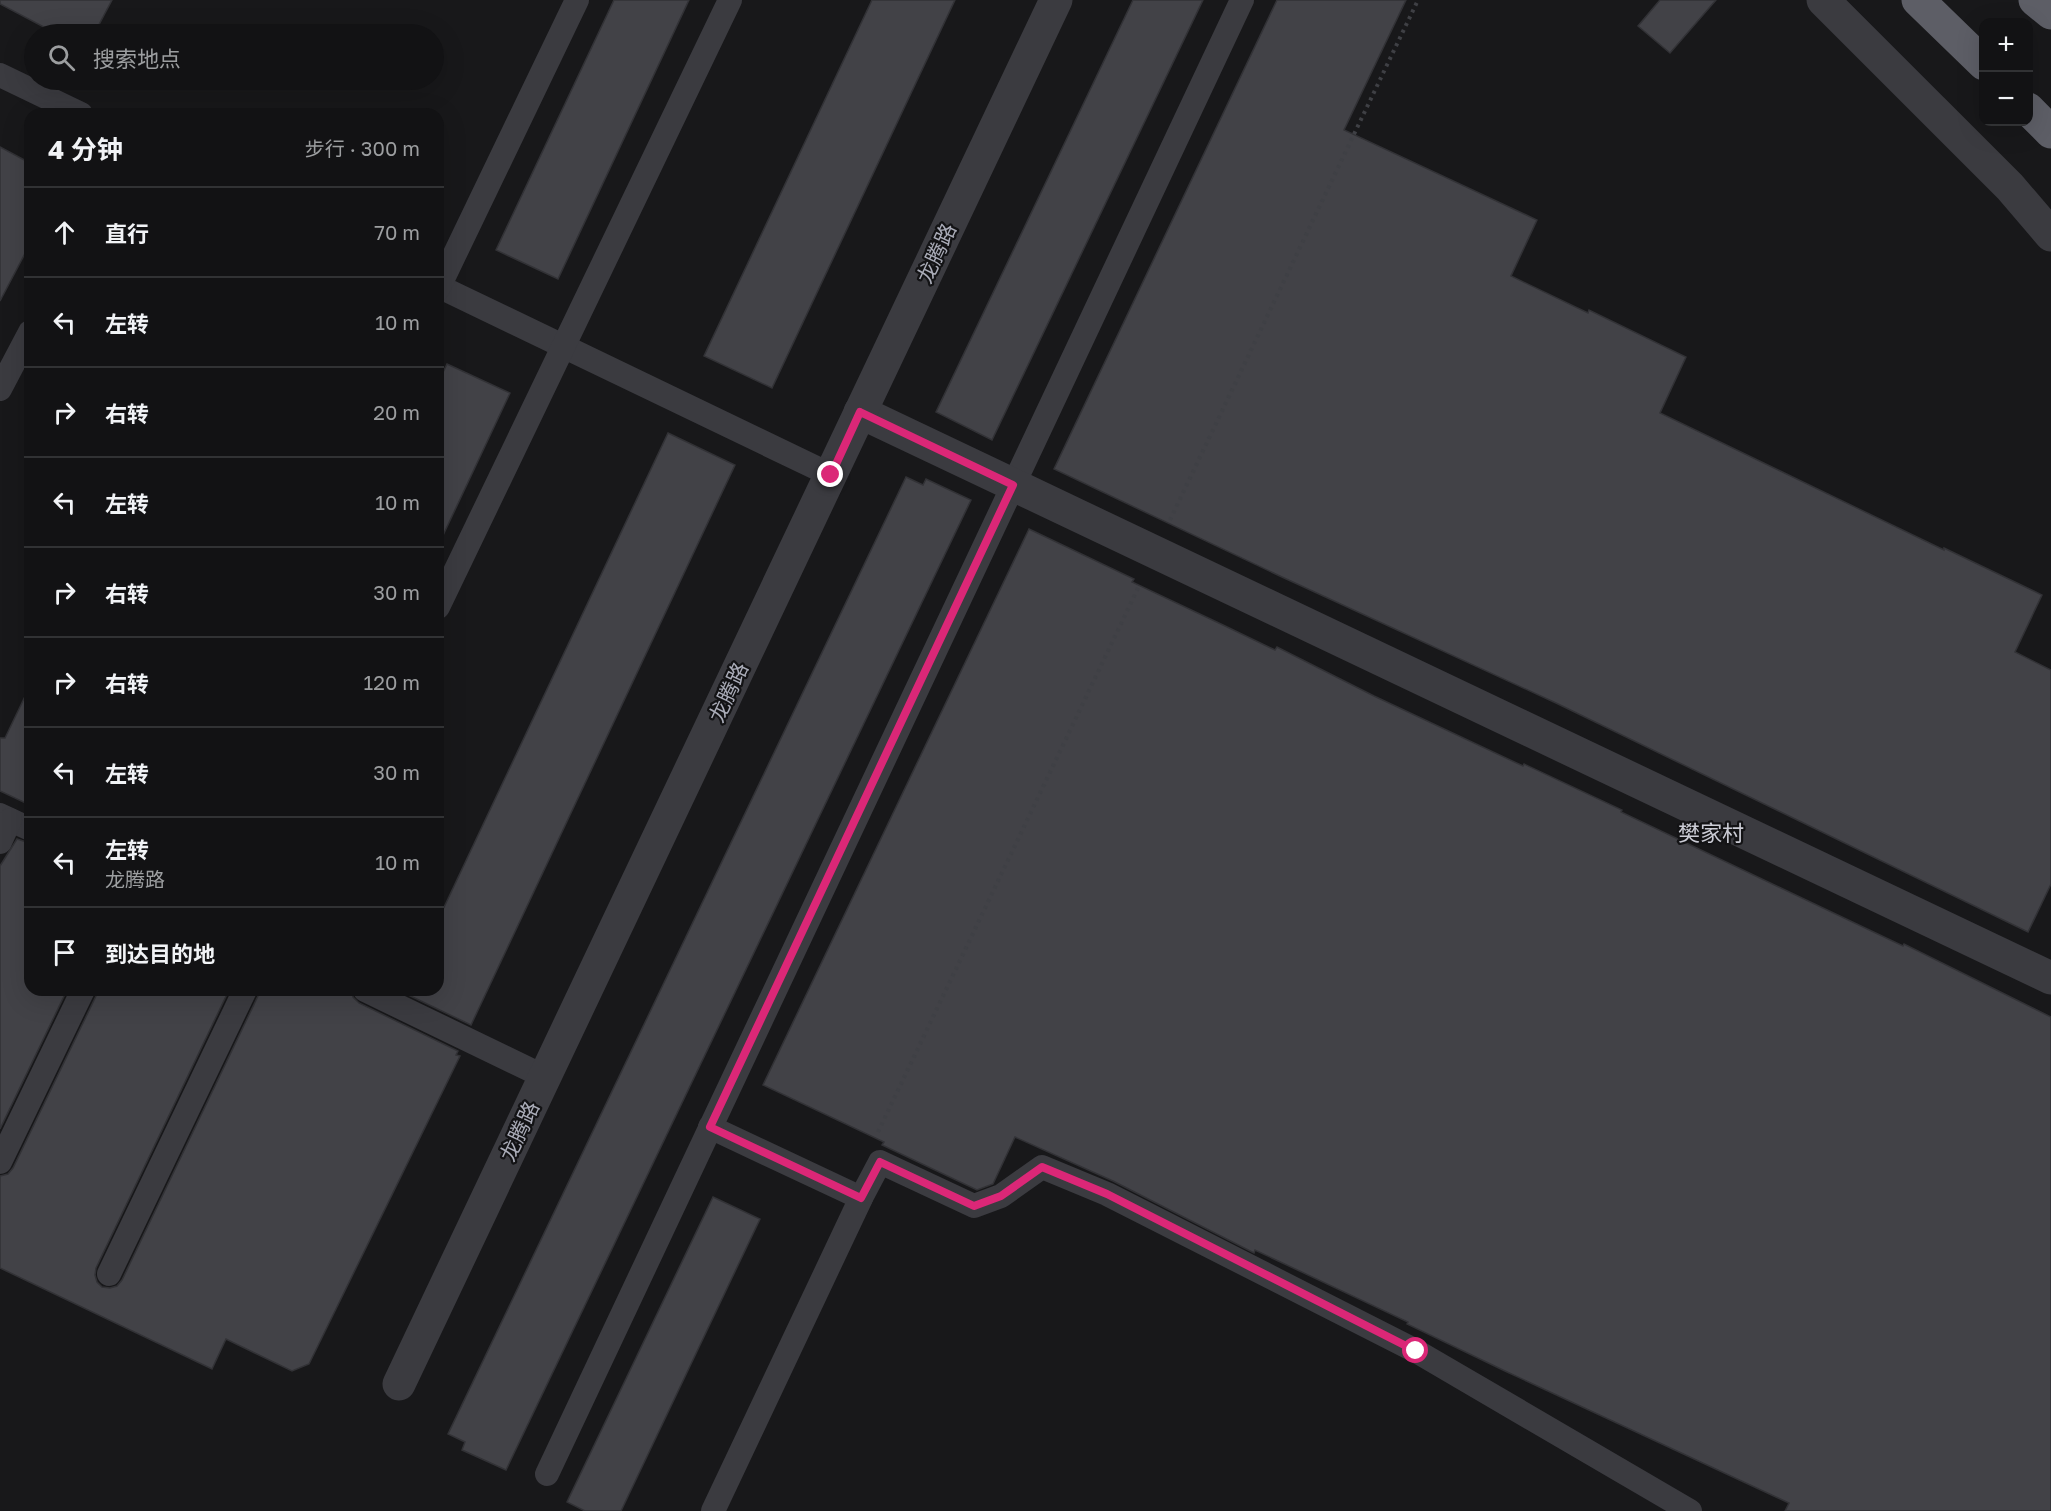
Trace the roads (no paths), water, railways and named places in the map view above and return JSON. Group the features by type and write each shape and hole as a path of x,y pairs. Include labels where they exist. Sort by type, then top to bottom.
{"highway":[{"path":"1918,0 1979,60"},
{"path":"2035,0 2051,13"},
{"path":"2033,114 2051,132"}],"street":[{"name":"龙腾路","path":"399,1384 1056,0"},
{"path":"1823,0 1854,28 2001,178 2051,235"},
{"path":"860,412 2051,978"}],"lane":[{"path":"444,275 577,0"},
{"path":"444,594 730,0"},
{"path":"547,1474 1242,0"},
{"path":"0,75 24,87"},
{"path":"31,90 69,108"},
{"path":"444,290 831,475"},
{"path":"0,389 24,343"},
{"path":"0,842 14,821"},
{"path":"0,1162 80,996"},
{"path":"109,1274 243,996"},
{"path":"377,996 545,1077"},
{"path":"710,1127 861,1198"},
{"path":"713,1511 880,1162 974,1206 1001,1196 1042,1167 1107,1194 1416,1351 1690,1511"}],"district":[{"name":"樊家村","path":"1711,832"}]}
